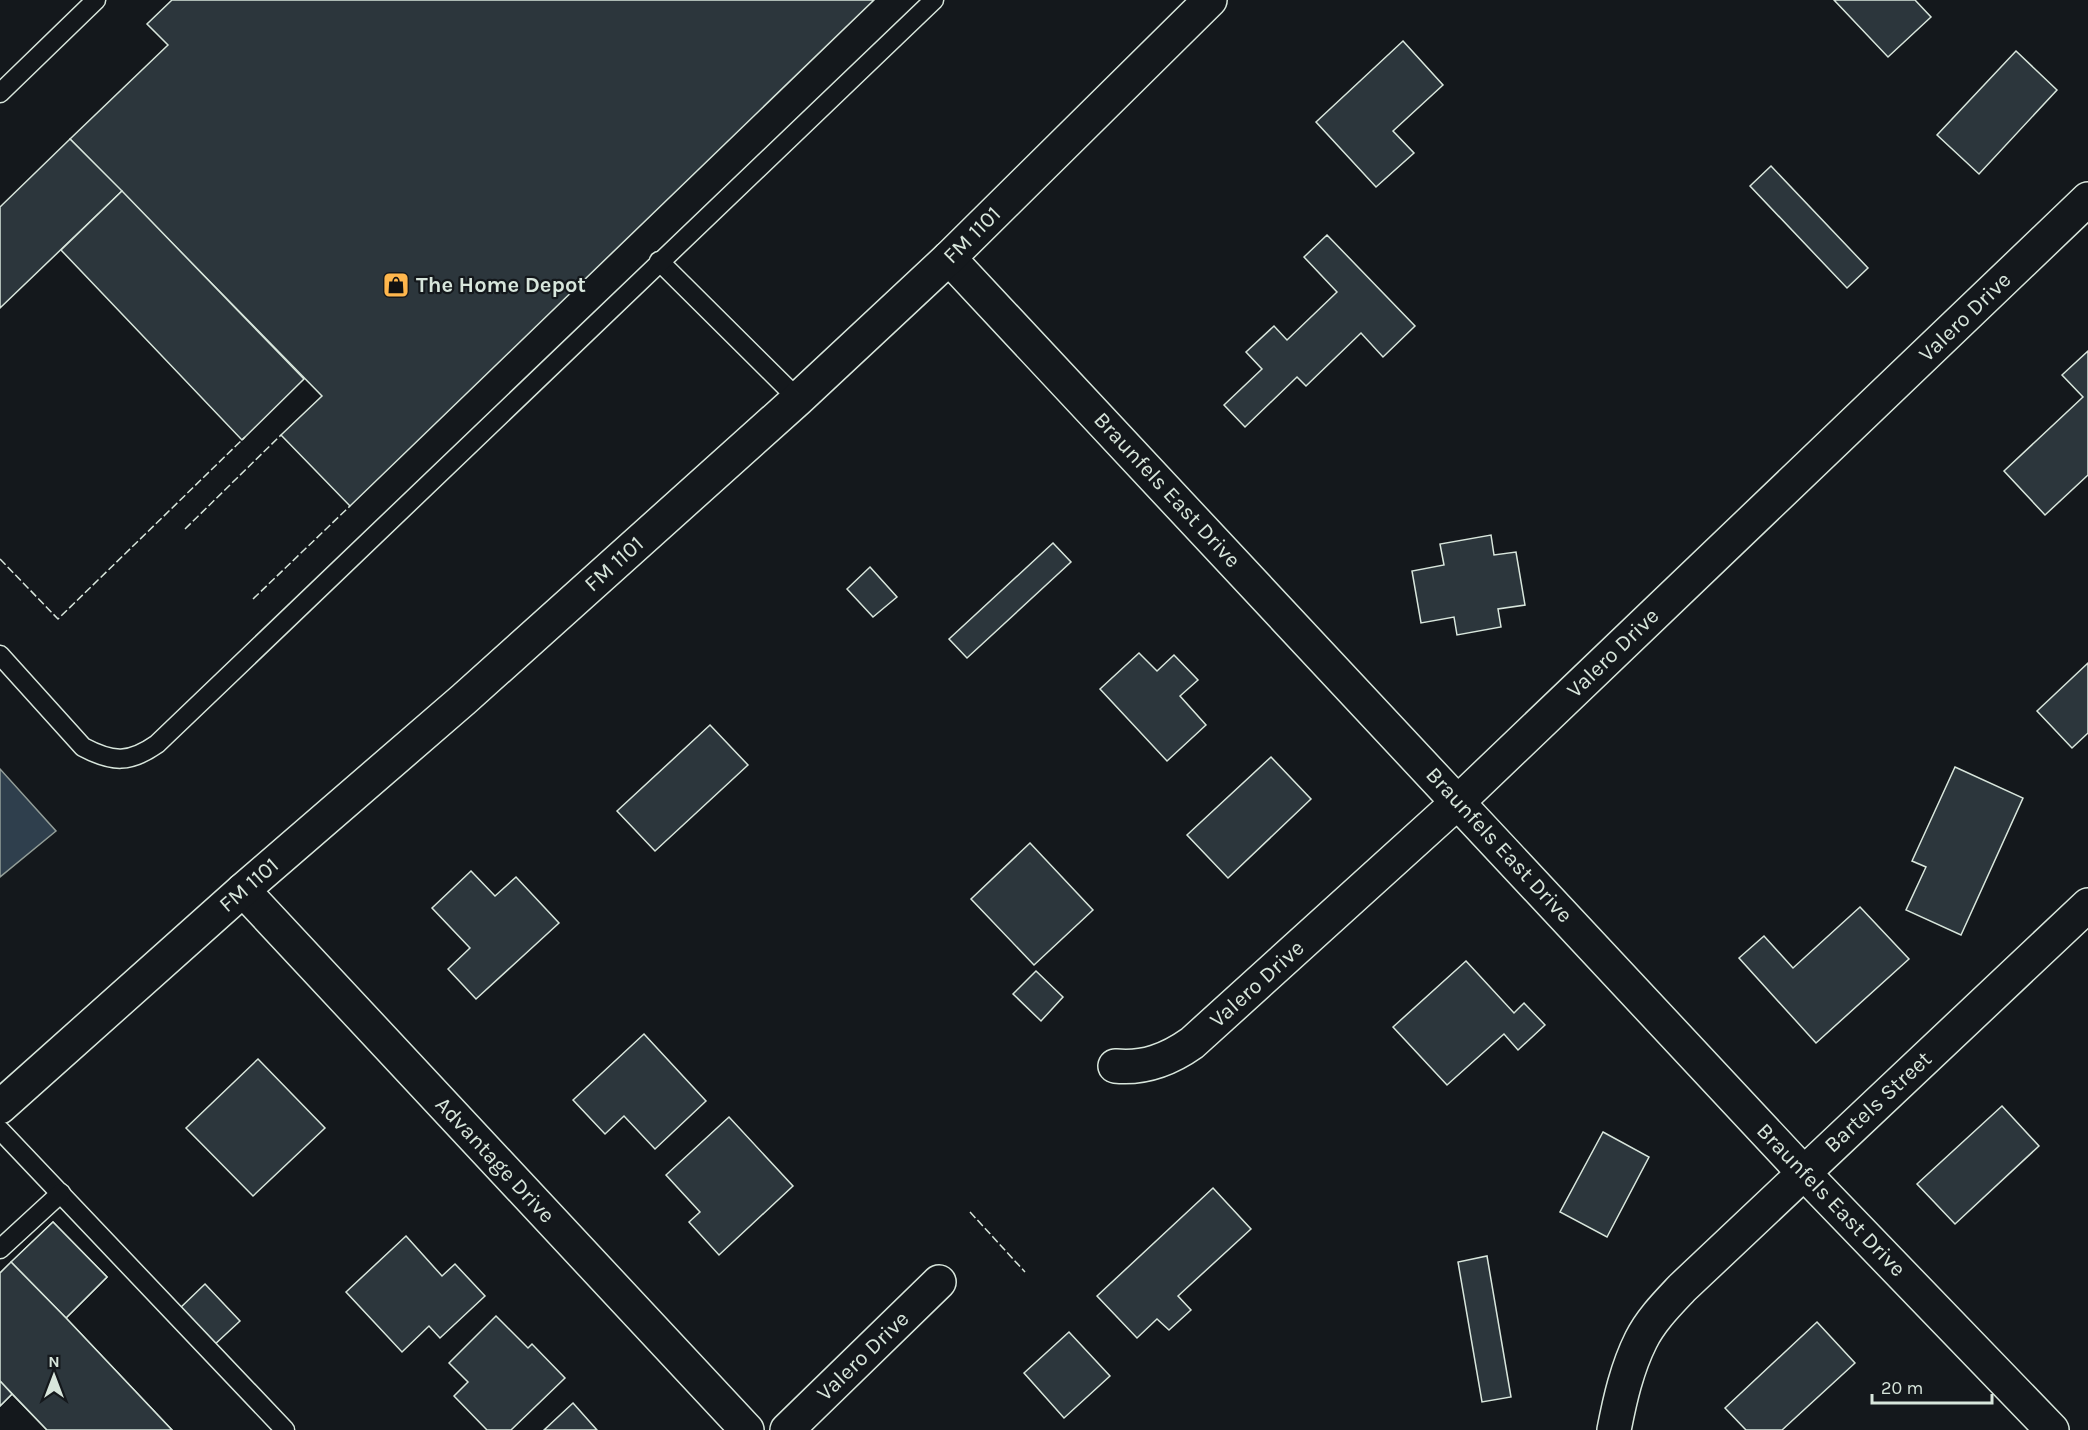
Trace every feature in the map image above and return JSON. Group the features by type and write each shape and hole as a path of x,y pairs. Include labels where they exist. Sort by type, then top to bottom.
{"street":[{"name":"FM 1101","path":"0,1107 243,890 464,699 798,399 949,258 1199,4"},
{"name":"Valero Drive","path":"1115,1066 1129,1067 1156,1062 1172,1056 1192,1043 1459,801 2088,199"},
{"name":"Braunfels East Drive","path":"949,258 1459,801 1803,1172 2052,1430"},
{"name":"Advantage Drive","path":"243,890 747,1430"},
{"name":"Bartels Street","path":"1614,1430 1629,1368 1642,1338 1659,1313 1803,1172 2088,905"},
{"name":"Valero Drive","path":"787,1430 939,1282"}],"lane":[{"path":"0,93 96,0"},
{"path":"0,655 83,747 101,757 122,760 142,754 157,744 934,0"},
{"path":"659,261 798,399"},
{"path":"0,1130 285,1430"},
{"path":"0,1249 61,1193"}],"water":[{"path":"0,769 56,831 0,877"}],"building":[{"name":"The Home Depot","path":"172,0 874,0 350,506 281,435 322,396 70,139 168,45 147,24"},
{"path":"1834,0 1915,0 1931,17 1888,57"},
{"path":"1403,41 1443,85 1393,131 1414,153 1376,187 1316,122"},
{"path":"2016,51 2057,90 1979,174 1937,135"},
{"path":"70,139 122,191 0,308 0,207"},
{"path":"1771,166 1868,268 1847,288 1750,186"},
{"path":"122,191 304,379 242,440 61,250"},
{"path":"1327,235 1415,326 1383,357 1361,333 1306,386 1297,377 1245,427 1224,405 1262,369 1246,352 1274,326 1287,340 1337,292 1304,257"},
{"path":"2088,351 2088,475 2045,515 2004,471 2083,397 2062,375"},
{"path":"1491,535 1494,555 1516,552 1525,605 1498,609 1501,627 1457,635 1454,617 1421,623 1412,571 1444,565 1440,544"},
{"path":"1053,543 1071,562 967,658 949,639"},
{"path":"870,567 897,597 873,617 847,589"},
{"path":"1139,653 1157,671 1174,655 1198,680 1180,696 1206,725 1167,761 1100,689"},
{"path":"2088,663 2088,733 2072,748 2037,711"},
{"path":"710,725 748,765 655,851 617,811"},
{"path":"1271,757 1311,799 1228,878 1187,835"},
{"path":"1955,767 2023,798 1961,935 1906,910 1926,867 1912,861"},
{"path":"1030,843 1093,910 1034,965 971,899"},
{"path":"471,871 495,896 516,877 559,923 476,999 448,969 470,948 432,908"},
{"path":"1860,907 1909,959 1816,1043 1739,958 1764,936 1793,968"},
{"path":"1466,961 1514,1013 1524,1003 1545,1025 1518,1050 1504,1034 1447,1085 1393,1027"},
{"path":"1036,971 1063,997 1041,1021 1013,994"},
{"path":"644,1034 706,1101 655,1149 624,1116 605,1134 573,1100"},
{"path":"258,1059 325,1128 253,1196 186,1128"},
{"path":"2002,1106 2039,1146 1955,1224 1917,1184"},
{"path":"729,1117 793,1186 719,1255 689,1222 700,1212 666,1175"},
{"path":"1603,1132 1649,1157 1607,1237 1560,1212"},
{"path":"1213,1188 1251,1229 1178,1296 1191,1310 1169,1330 1157,1319 1137,1338 1097,1296"},
{"path":"53,1222 107,1277 66,1318 172,1430 47,1430 12,1394 0,1406 0,1273"},
{"path":"53,1222 107,1277 66,1318 11,1262"},
{"path":"406,1236 442,1276 455,1264 485,1296 440,1338 429,1326 402,1352 346,1292"},
{"path":"1487,1256 1511,1397 1482,1402 1458,1262"},
{"path":"11,1262 172,1430 47,1430 0,1381 0,1273"},
{"path":"205,1284 240,1321 213,1346 178,1310"},
{"path":"496,1316 528,1348 532,1344 565,1378 511,1430 487,1430 454,1396 468,1382 449,1363"},
{"path":"1817,1322 1855,1363 1782,1430 1746,1430 1725,1408"},
{"path":"1069,1332 1110,1376 1064,1418 1024,1373"},
{"path":"0,1381 12,1394 0,1406"},
{"path":"573,1403 597,1430 544,1430"}],"fence":[{"path":"185,529 281,435"},
{"path":"0,559 58,619 245,437"},
{"path":"253,599 350,506"},
{"path":"970,1212 1025,1272"}],"place":[{"name":"The Home Depot","path":"396,285"}]}
